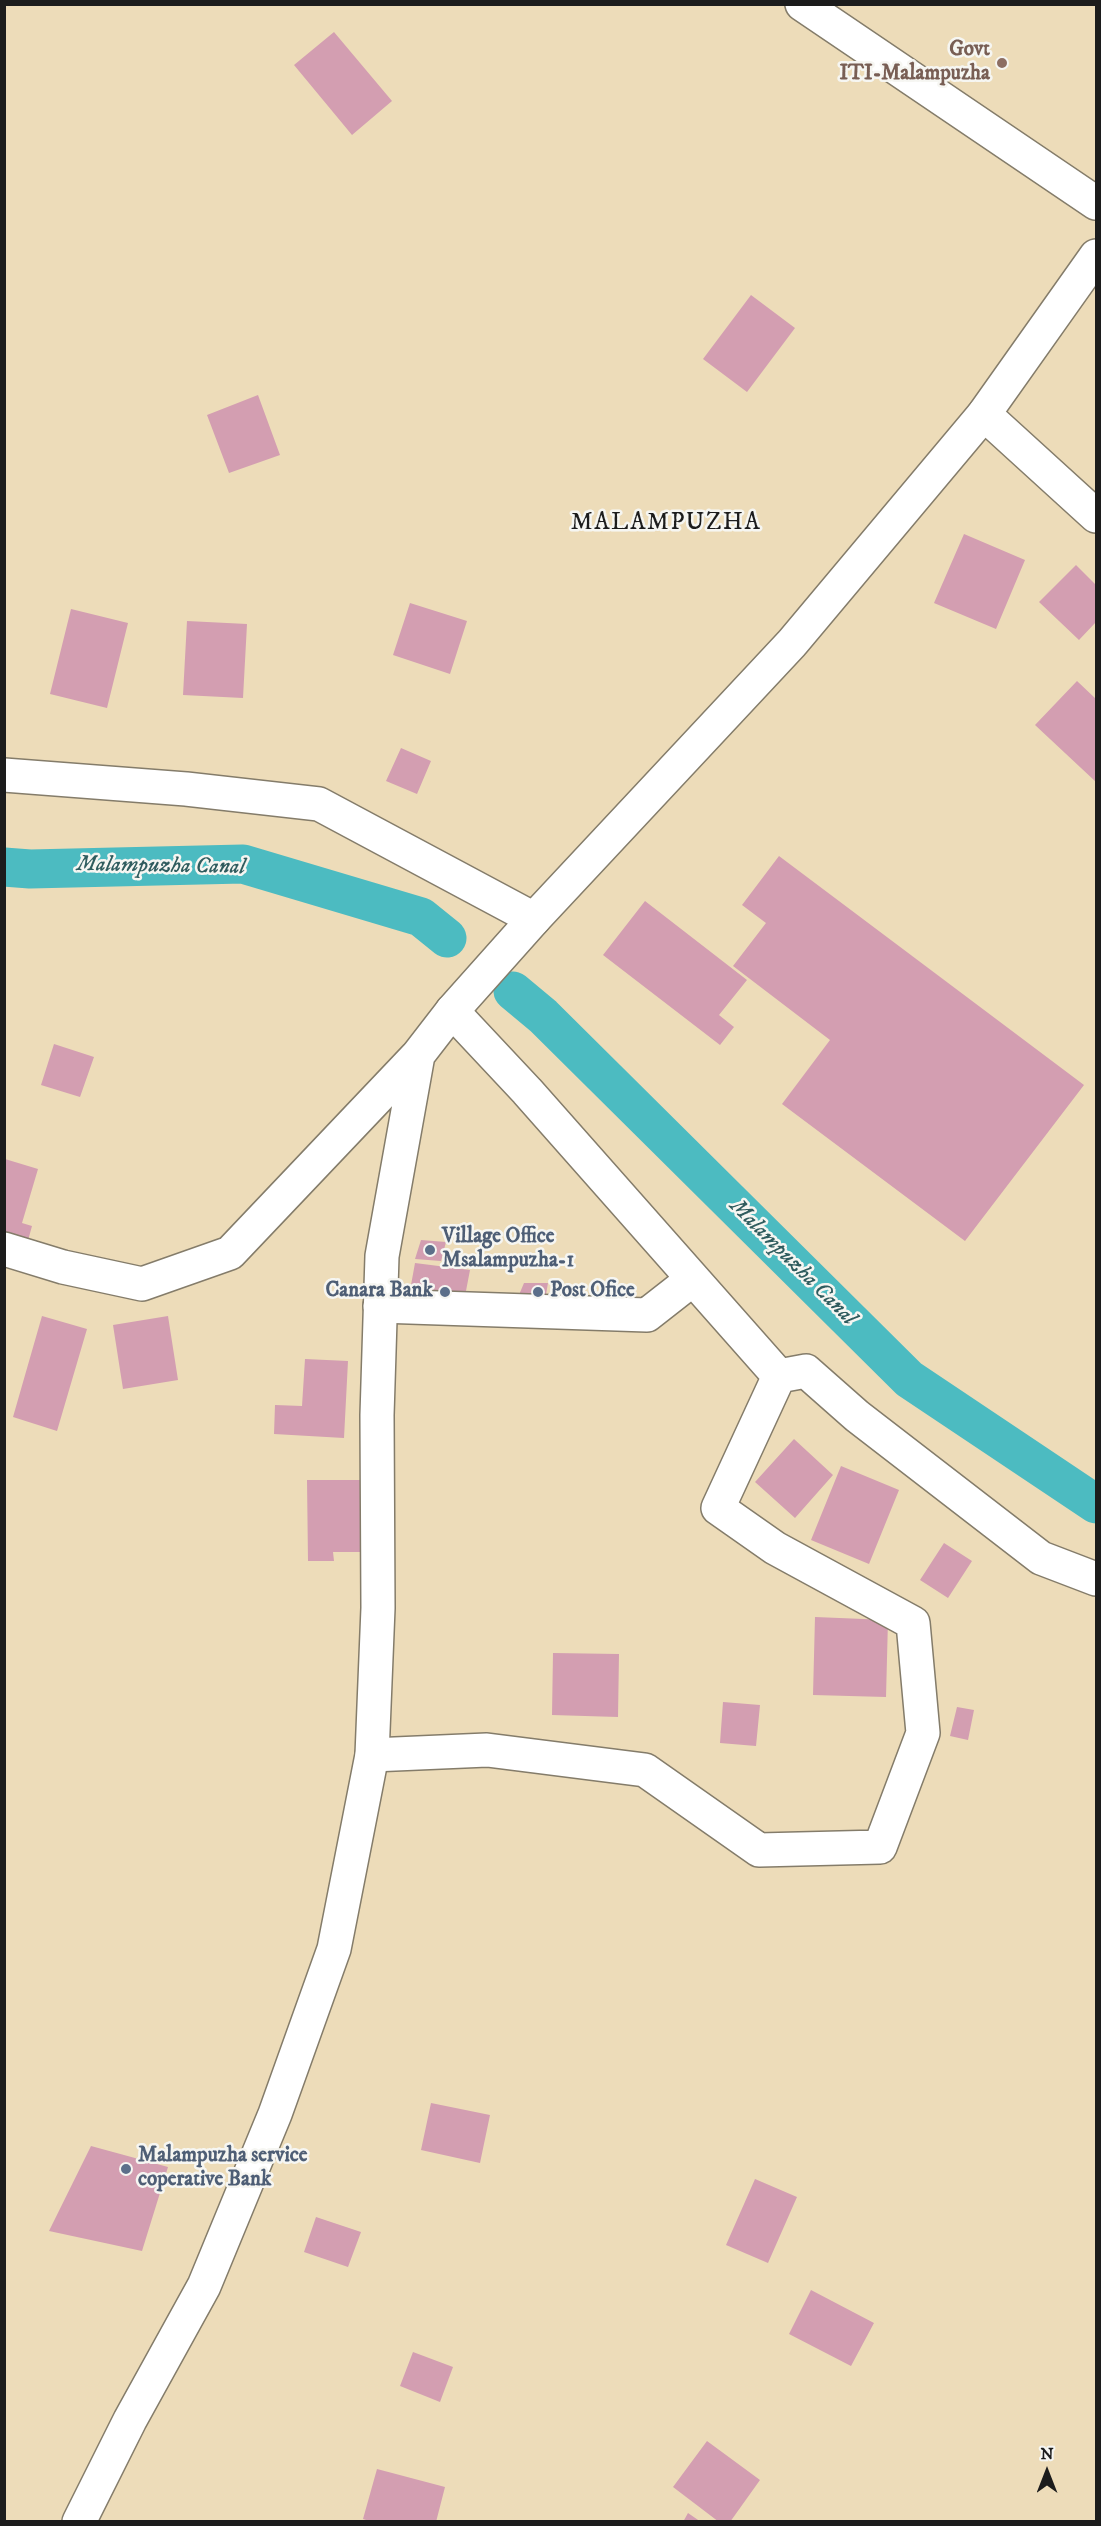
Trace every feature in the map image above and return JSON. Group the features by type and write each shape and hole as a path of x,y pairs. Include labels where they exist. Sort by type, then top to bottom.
{"street":[{"path":"802,4 1096,202"},
{"path":"4,1249 63,1267 142,1284 230,1253 418,1055 452,1011 534,919 792,643 984,414 1096,256"},
{"path":"984,414 1096,516"},
{"path":"4,775 186,789 319,804 534,919"},
{"path":"452,1011 527,1091 779,1376"},
{"path":"79,2522 130,2420 204,2286 275,2114 334,1949 372,1755 378,1608 376,1415 382,1256 418,1055"},
{"path":"380,1305 646,1315 693,1279"},
{"path":"779,1376 806,1371 857,1416 1041,1558 1096,1579"},
{"path":"372,1755 487,1750 645,1770 759,1850 880,1847 923,1733 913,1623 775,1548 718,1508 779,1376"}],"building":[{"path":"334,32 392,101 352,135 294,65"},
{"path":"751,295 795,328 747,392 703,359"},
{"path":"258,395 280,455 229,473 207,415"},
{"path":"964,534 1025,560 996,629 934,603"},
{"path":"1076,565 1096,585 1096,622 1079,640 1039,602"},
{"path":"410,603 467,621 450,674 393,655"},
{"path":"71,609 128,623 107,708 50,694"},
{"path":"187,621 247,624 243,698 183,695"},
{"path":"1077,681 1096,699 1096,782 1035,725"},
{"path":"401,748 431,761 417,794 386,781"},
{"path":"779,856 1084,1085 965,1241 782,1104 830,1040 733,966 766,923 742,905"},
{"path":"645,901 747,980 719,1015 734,1027 720,1045 603,955"},
{"path":"54,1044 94,1057 80,1097 41,1085"},
{"path":"5,1159 38,1169 22,1223 32,1226 24,1255 4,1249"},
{"path":"421,1240 446,1242 441,1261 415,1259"},
{"path":"415,1263 470,1270 461,1317 407,1307"},
{"path":"524,1283 548,1283 543,1312 516,1302"},
{"path":"42,1316 87,1329 57,1431 13,1417"},
{"path":"168,1316 178,1380 123,1389 113,1325"},
{"path":"305,1359 348,1361 344,1438 274,1434 275,1405 302,1406"},
{"path":"794,1439 833,1475 795,1518 755,1482"},
{"path":"841,1466 899,1490 869,1564 811,1540"},
{"path":"307,1480 360,1480 361,1552 333,1552 334,1561 308,1561"},
{"path":"944,1543 972,1561 948,1598 920,1580"},
{"path":"815,1617 888,1620 886,1697 813,1695"},
{"path":"553,1653 619,1654 618,1717 552,1715"},
{"path":"723,1702 760,1705 756,1746 720,1743"},
{"path":"957,1707 974,1710 968,1740 950,1736"},
{"path":"431,2103 490,2115 480,2163 421,2150"},
{"path":"91,2146 168,2167 142,2251 49,2231"},
{"path":"755,2179 797,2197 768,2263 726,2245"},
{"path":"316,2217 361,2232 348,2267 304,2252"},
{"path":"811,2290 874,2323 851,2366 789,2334"},
{"path":"413,2352 453,2367 440,2402 400,2386"},
{"path":"707,2441 760,2480 730,2522 719,2522 673,2487"},
{"path":"377,2469 445,2487 436,2522 372,2522 363,2519"},
{"path":"688,2513 701,2522 683,2522"}],"waterway":[{"name":"Malampuzha Canal","path":"4,867 30,869 243,864 421,917 447,938"},
{"name":"Malampuzha Canal","path":"513,991 543,1016 909,1379 1096,1504"}],"place":[{"name":"Govt ITI-Malampuzha","path":"1002,63"},
{"name":"Village Office Msalampuzha-1","path":"430,1250"},
{"name":"Canara Bank","path":"445,1292"},
{"name":"Post Ofice","path":"538,1292"},
{"name":"Malampuzha service coperative Bank","path":"126,2169"}],"district":[{"name":"MALAMPUZHA","path":"666,524"}]}
